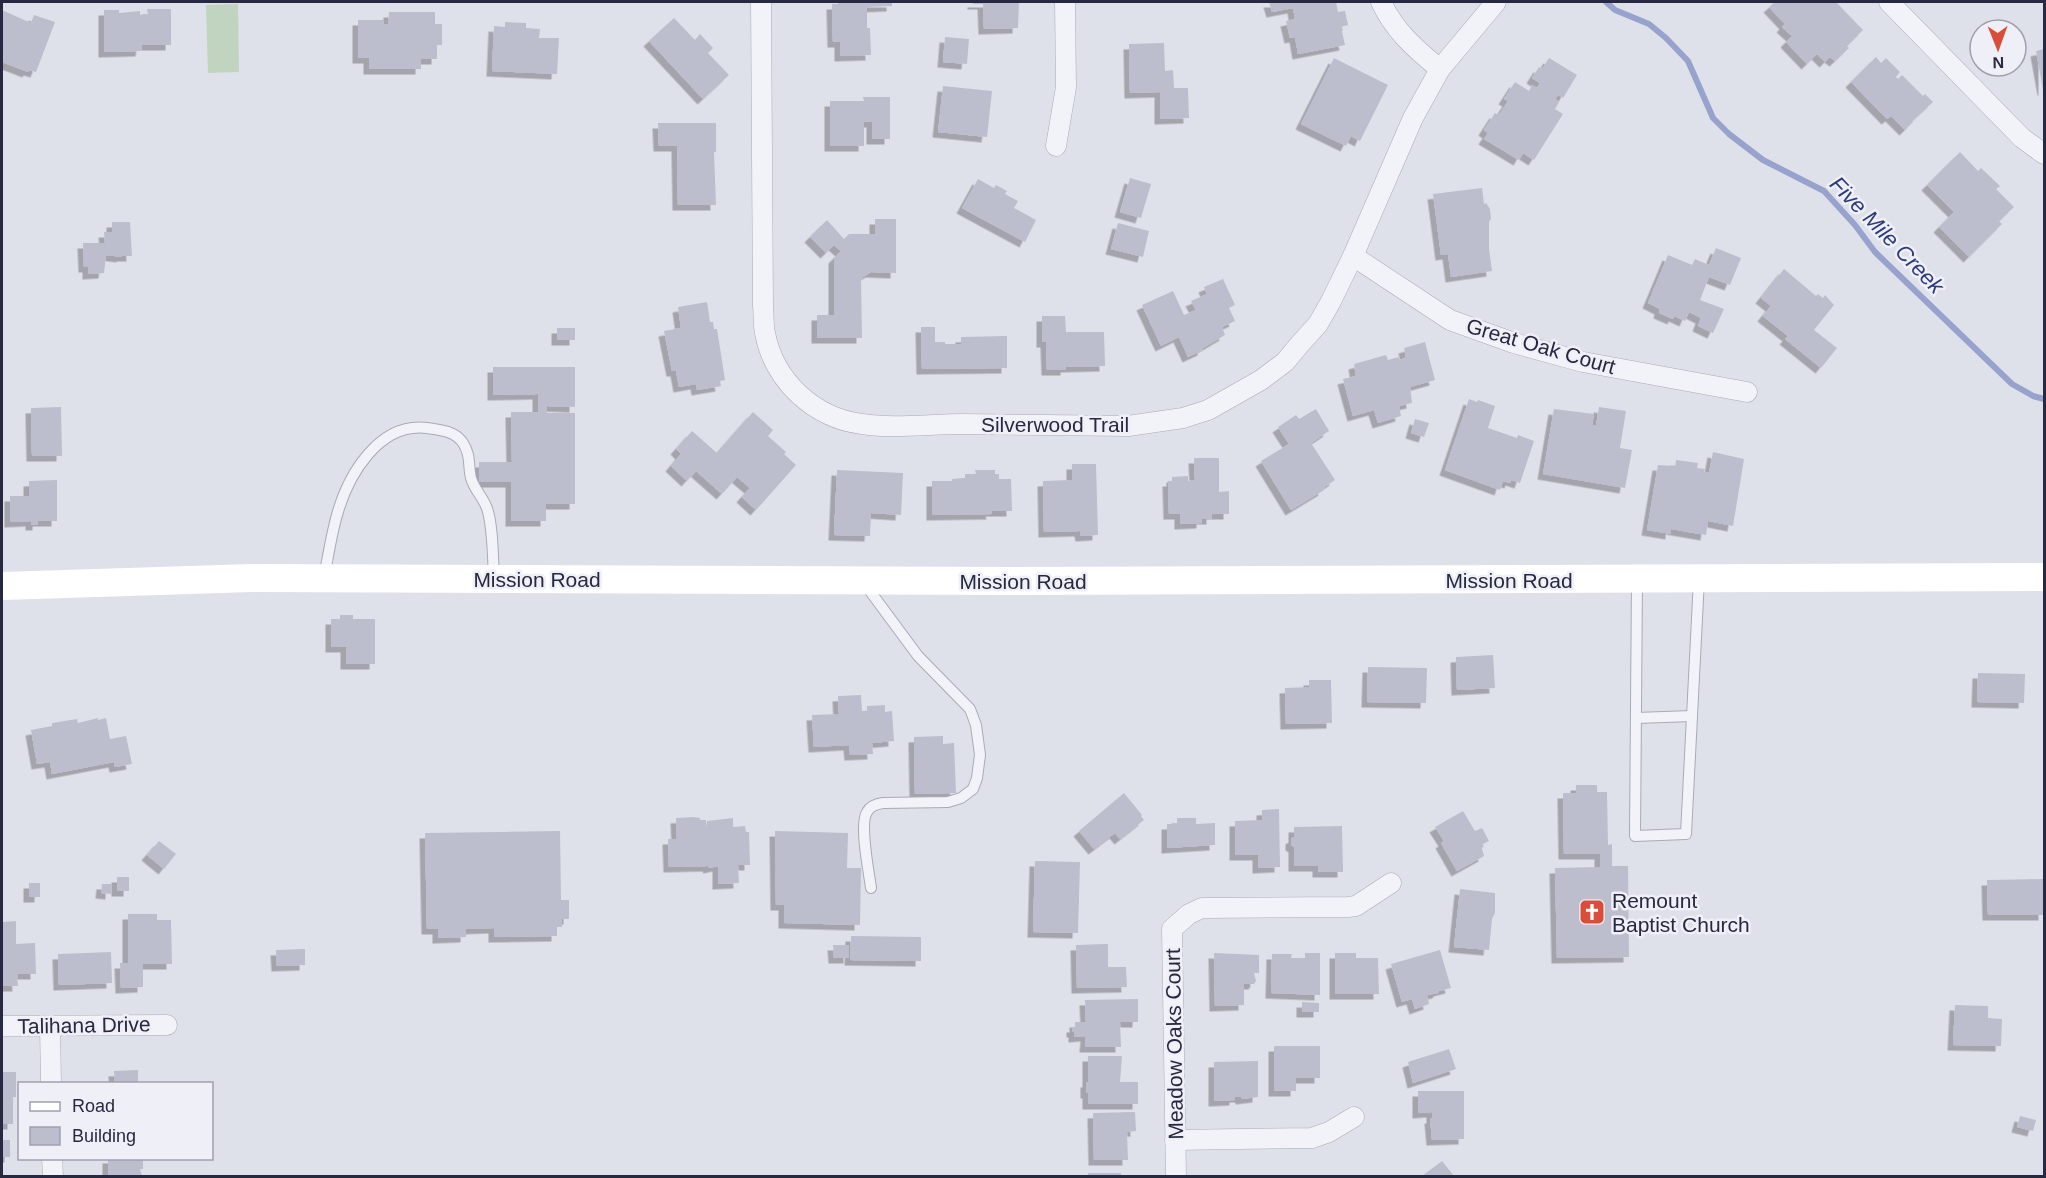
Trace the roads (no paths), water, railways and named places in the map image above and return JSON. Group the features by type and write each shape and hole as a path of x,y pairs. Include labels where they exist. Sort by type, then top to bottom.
{"street":[{"name":"Silverwood Trail","path":"762,2 765,334 775,364 790,387 805,401 829,415 861,424 900,426 1128,426 1183,418 1208,410 1261,380 1285,362 1318,324 1353,256 1413,118 1440,69 1496,2"},
{"path":"1056,146 1066,87 1065,2"},
{"path":"1381,2 1398,31 1416,50 1440,69"},
{"path":"1889,2 2022,138 2044,154"},
{"name":"Great Oak Court","path":"1353,256 1450,321 1515,343 1583,362 1747,392"},
{"name":"Mission Road","path":"2,586 201,579 324,578 863,580 2044,577"},
{"name":"Meadow Oaks Court","path":"1176,1176 1172,929 1189,914 1202,908 1356,906 1391,883"},
{"name":"Talihana Drive","path":"2,1026 166,1024"},
{"path":"50,1026 51,1082"},
{"path":"1175,1140 1312,1138 1329,1132 1354,1117"},
{"path":"52,1160 53,1176"}],"lane":[{"path":"324,578 337,515 344,495 361,462 388,436 417,427 457,435 464,444 469,455 471,477 477,493 487,507 494,579"},
{"path":"1637,579 1635,836 1686,834 1700,579"},
{"path":"863,580 918,657 970,710 976,725 980,755 973,789 961,798 948,802 883,803 867,810 864,818 865,840 871,888"},
{"path":"1636,718 1692,716"}],"waterway":[{"name":"Five Mile Creek","path":"1606,2 1615,10 1649,24 1688,61 1713,118 1729,134 1763,160 1824,191 1855,225 1875,252 2012,384 2033,396 2044,399"}],"place":[{"name":"Remount Baptist Church","path":"1592,912"}]}
